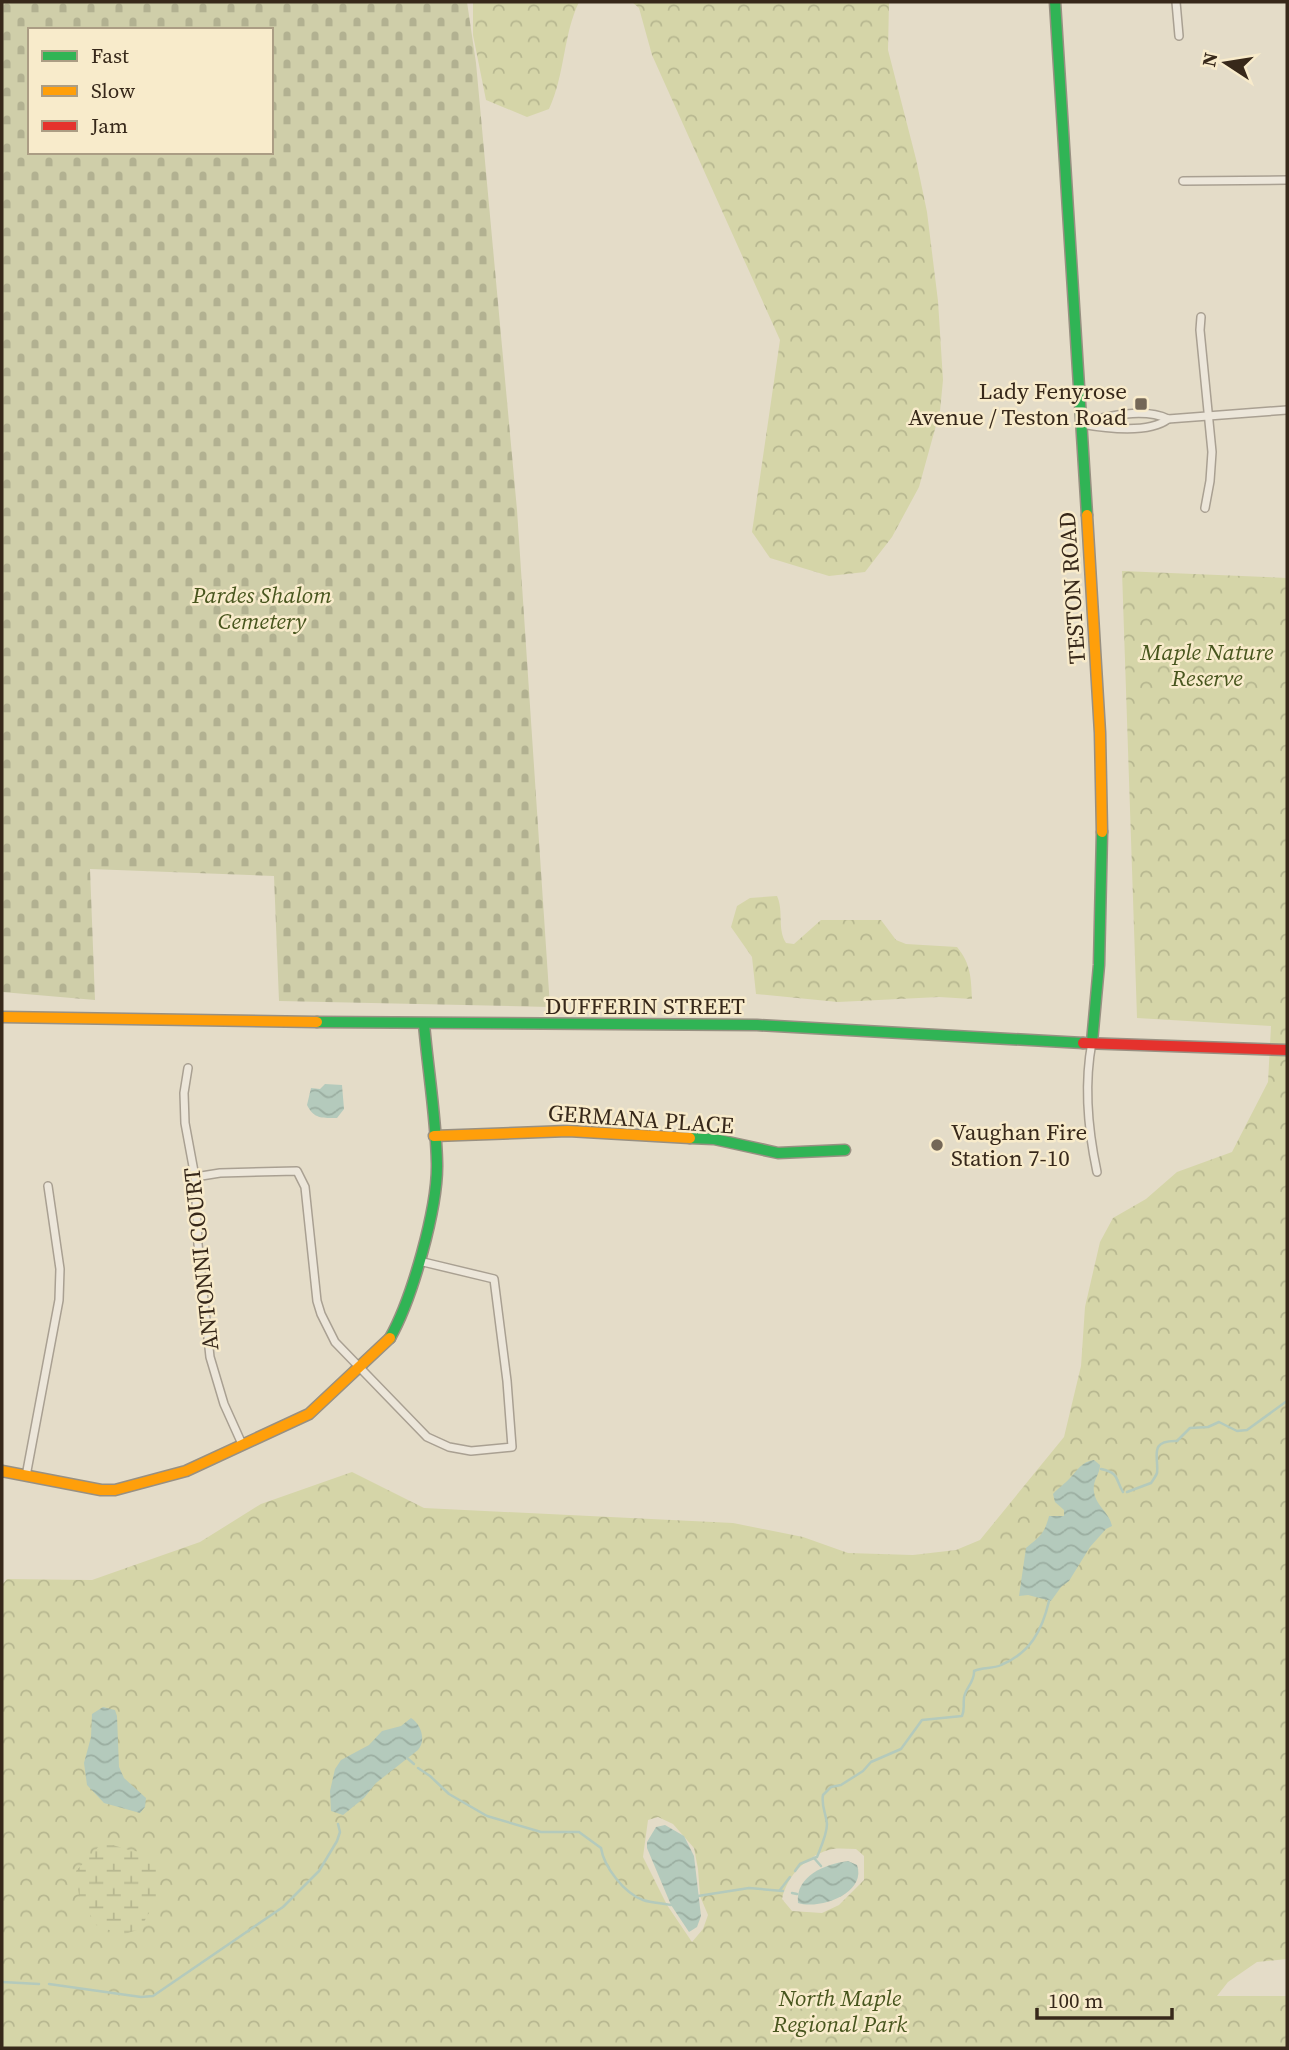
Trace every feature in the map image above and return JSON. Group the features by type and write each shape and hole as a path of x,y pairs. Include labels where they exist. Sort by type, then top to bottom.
{"main road":[{"name":"TESTON ROAD","path":"1055,2 1104,800 1102,891 1092,1042"},
{"name":"DUFFERIN STREET","path":"2,1017 424,1024 757,1025 1287,1050"},
{"path":"2,1471 101,1490 115,1490 186,1471 309,1414 389,1340 401,1319 419,1261 431,1212 437,1166 424,1024"},
{"name":"GERMANA PLACE","path":"435,1136 568,1131 714,1139 778,1153 845,1150"}],"street":[{"path":"1176,2 1179,36"},
{"path":"1183,181 1287,180"},
{"path":"1201,317 1212,465 1205,508"},
{"path":"1080,424 1107,429 1160,425 1168,419 1287,410"},
{"path":"1080,424 1105,416 1157,413 1168,419"},
{"name":"TESTON ROAD","path":"1092,1042 1088,1064 1088,1092 1097,1172"},
{"name":"ANTONNI COURT","path":"188,1068 184,1093 185,1123 195,1177 198,1244 209,1357 224,1404 242,1444"},
{"path":"195,1177 220,1173 297,1171 305,1187 317,1301 335,1342 427,1437 449,1447 471,1451 512,1447 494,1279 419,1261"},
{"path":"26,1476 59,1300 60,1269 48,1186"}],"green space":[{"name":"Pardes Shalom Cemetery","path":"2,2 467,2 476,63 517,510 550,1007 279,1001 274,876 90,869 95,1000 2,992"},
{"path":"473,2 579,2 549,109 527,117 486,100 473,35"},
{"path":"632,2 889,2 888,50 927,212 938,301 943,380 940,411 919,487 892,537 865,572 829,576 770,558 752,532 780,340 652,55 639,8"},
{"path":"1122,571 1287,578 1287,1959 1257,1962 1228,1982 1217,1996 1287,1996 1287,2048 2,2048 2,1585 7,1579 92,1580 200,1542 261,1504 352,1472 424,1508 733,1523 803,1537 848,1553 913,1555 956,1550 980,1540 1064,1437 1081,1366 1085,1307 1100,1242 1113,1218 1146,1199 1177,1172 1232,1152 1268,1082 1271,1026 1137,1018","holes":["658,1817 673,1824 694,1848 700,1896 708,1915 703,1929 692,1942 667,1905 643,1857 648,1820","833,1849 856,1849 864,1856 864,1880 839,1905 822,1913 792,1911 782,1899 794,1874 807,1861"]},
{"path":"777,896 786,943 794,944 821,920 881,920 896,940 906,944 957,947 968,965 972,999 939,997 838,1002 756,994 752,957 731,927 737,906 750,898"},
{"path":"103,1842 159,1855 159,1895 140,1929 122,1935 96,1925 79,1895 76,1871"}],"water":[{"path":"325,1084 342,1085 344,1109 337,1118 319,1117 307,1105 311,1088 320,1089"},
{"path":"1094,1460 1100,1465 1094,1484 1095,1497 1112,1526 1090,1547 1069,1581 1051,1601 1028,1595 1019,1596 1026,1548 1041,1535 1049,1516 1064,1516 1064,1510 1055,1502 1053,1494 1083,1464"},
{"path":"103,1707 115,1710 117,1716 119,1767 124,1778 146,1798 145,1807 140,1813 104,1803 87,1785 84,1763 91,1737 92,1714"},
{"path":"411,1718 422,1733 418,1750 376,1783 364,1798 343,1815 331,1811 330,1791 335,1769 341,1760 369,1745 382,1731 401,1726"},
{"path":"665,1825 684,1836 694,1856 701,1916 697,1927 689,1932 671,1905 647,1848 647,1842 656,1827"},
{"path":"848,1861 857,1865 858,1875 849,1891 818,1904 798,1903 801,1885 813,1873 821,1868"}],"waterway":[{"path":"1127,1492 1151,1483 1157,1473 1157,1451 1162,1443 1177,1441 1190,1428 1208,1427 1219,1422 1237,1431 1247,1430 1287,1401"},
{"path":"1101,1469 1116,1477 1123,1492"},
{"path":"814,1858 817,1857 827,1828 823,1795 831,1787 841,1785 863,1771 871,1762 901,1749 922,1720 962,1716 965,1694 974,1671 1001,1665 1020,1654 1033,1640 1043,1622 1049,1601"},
{"path":"407,1758 414,1764"},
{"path":"418,1768 449,1794 487,1816 541,1832 579,1832 601,1848 611,1871 629,1892 643,1900 671,1905"},
{"path":"49,1984 141,1997 153,1996 283,1907 319,1871 337,1841 340,1832 338,1824"},
{"path":"814,1858 821,1866"},
{"path":"795,1871 800,1864 814,1858"},
{"path":"780,1890 790,1877"},
{"path":"698,1896 749,1888 783,1891"},
{"path":"792,1893 797,1894"},
{"path":"2,1982 39,1984"}],"traffic: fast":[{"path":"1055,2 1087,515"},
{"path":"1092,1042 1099,965 1102,832"},
{"path":"317,1022 757,1025 1083,1043"},
{"path":"390,1338 415,1277 428,1228 436,1182 435,1128 424,1024"},
{"path":"690,1138 714,1139 778,1153 845,1150"}],"traffic: slow":[{"path":"1087,515 1100,733 1102,832"},
{"path":"2,1017 317,1022"},
{"path":"434,1136 568,1131 690,1138"},
{"path":"2,1471 101,1490 115,1490 186,1471 309,1414 390,1338"}],"traffic: jam":[{"path":"1083,1043 1287,1050"}],"place":[{"name":"Lady Fenyrose Avenue / Teston Road","path":"1141,404"},
{"name":"Vaughan Fire Station 7-10","path":"937,1145"}],"park label":[{"name":"Maple Nature Reserve","path":"1207,665"},
{"name":"North Maple Regional Park","path":"840,2011"}]}
